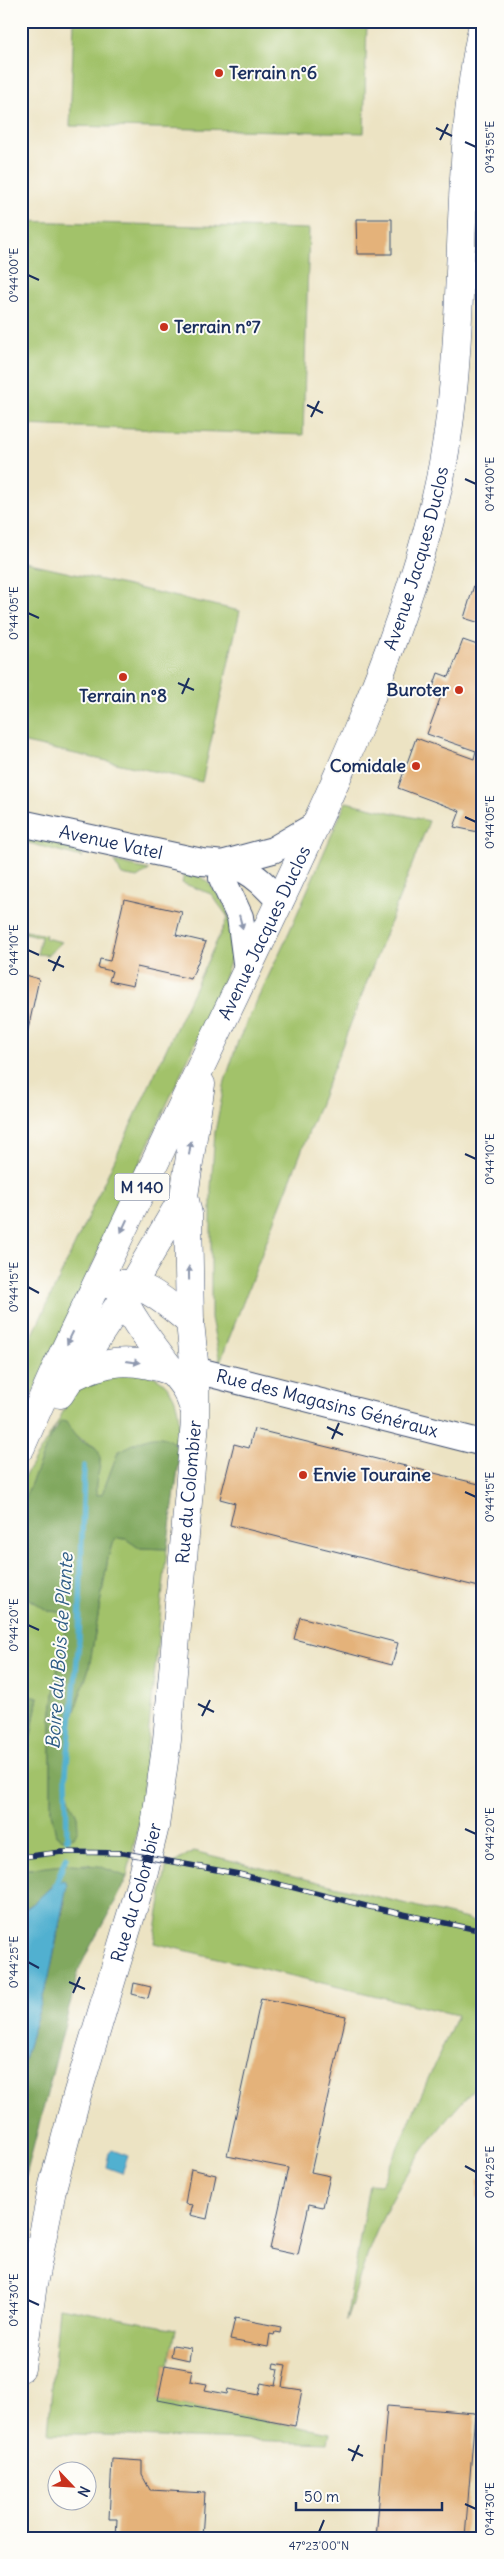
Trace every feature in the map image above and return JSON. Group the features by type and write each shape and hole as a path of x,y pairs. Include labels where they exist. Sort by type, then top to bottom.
{"main road":[{"name":"Avenue Jacques Duclos","path":"206,1056 280,901 372,696 434,508 445,458 452,402 474,188 468,113 476,56 483,24"},
{"name":"M 140","path":"21,1447 116,1291 184,1196 206,1056"},
{"name":"M 140","path":"21,1453 70,1378 116,1291 110,1256 206,1056"},
{"name":"Rue du Colombier","path":"21,2368 33,2284 53,2185 143,1875 155,1826 167,1740 194,1422 194,1408 183,1371 190,1322 188,1214 184,1196"},
{"path":"116,1291 160,1299 190,1322"},
{"path":"116,1291 138,1325 183,1371"},
{"path":"70,1378 88,1369 120,1360 183,1371"}],"street":[{"name":"Avenue Vatel","path":"21,824 217,868 240,890 280,901"},
{"path":"247,970 244,933 240,917 217,868 273,850 314,826"},
{"name":"Rue des Magasins Généraux","path":"183,1371 483,1443"}],"green space":[{"name":"Terrain n°6","path":"74,21 367,21 364,133 70,126"},
{"name":"Terrain n°7","path":"21,221 309,229 303,435 21,425"},
{"name":"Terrain n°8","path":"21,562 240,611 202,782 21,742"},
{"path":"346,802 429,821 220,1362 211,1318 211,1188 215,1132 225,1081 238,1041 290,930"},
{"path":"21,835 78,847 82,857 21,841"},
{"path":"114,862 149,870 137,878 122,875"},
{"path":"185,869 205,880 220,897 225,907 230,918 233,941 230,962 217,996 21,1419 21,1343 28,1345 228,917 211,894 182,883"},
{"path":"21,930 46,935 45,938 62,942 48,955 37,954 41,937 21,932"},
{"path":"106,1371 152,1376 165,1384 175,1400 179,1420 178,1449 174,1442 126,1448 118,1452 102,1495 97,1496 95,1484 98,1459 95,1447 56,1425 73,1393"},
{"path":"61,1421 66,1422 78,1438 93,1446 99,1453 100,1464 96,1485 97,1495 102,1494 118,1452 142,1440 157,1437 165,1438 172,1442 178,1449 179,1462 167,1549 139,1548 126,1539 117,1538 112,1544 89,1668 68,1732 66,1773 69,1798 77,1816 78,1829 74,1837 63,1839 56,1835 51,1812 51,1720 56,1678 65,1630 64,1617 59,1612 48,1611 21,1593 21,1507 49,1441"},
{"path":"56,1425 21,1507 21,1482"},
{"path":"117,1538 126,1539 139,1548 167,1549 140,1817 127,1877 87,1864 30,1869 21,1868 24,1815 21,1814 21,1767 25,1767 38,1697 21,1696 21,1593 48,1611 59,1612 64,1617 65,1630 56,1678 51,1720 51,1812 56,1835 63,1839 74,1837 77,1817 69,1798 66,1773 68,1732 89,1668 108,1558 112,1544"},
{"path":"21,1696 38,1697 25,1767 21,1767"},
{"path":"193,1851 467,1919 483,1927 483,2080 436,2133 396,2192 371,2245 346,2321 369,2184 381,2185 457,2015 154,1943 166,1868"},
{"path":"71,1864 99,1866 127,1877 79,1969 21,2195 21,2069 49,1977 65,1901 53,1884 39,1900 21,1911 21,1868 30,1869"},
{"path":"59,2307 176,2329 169,2365 165,2365 158,2400 330,2433 328,2443 48,2433"}],"water":[{"path":"63,1880 67,1885 49,1977 21,2069 21,1911"},
{"path":"112,2150 128,2156 122,2173 106,2167 109,2153"}],"building":[{"path":"392,21 422,21 422,24 392,23"},
{"path":"356,219 392,219 392,254 357,254"},
{"path":"483,559 483,624 464,618"},
{"path":"463,640 483,647 483,833 454,827 460,811 398,788 416,738 474,759 476,751 427,734 441,696 431,693 438,673 449,677"},
{"path":"124,899 182,912 176,935 206,942 191,979 137,967 133,986 109,981 112,971 98,968 100,959 110,961"},
{"path":"21,974 39,979 22,1057 21,1057"},
{"path":"254,1429 483,1485 483,1588 230,1525 235,1503 220,1499 234,1444 249,1448"},
{"path":"300,1617 398,1643 392,1665 294,1639"},
{"path":"134,1983 151,1987 148,1998 132,1994"},
{"path":"261,1998 346,2016 311,2172 330,2176 323,2207 309,2204 298,2255 270,2249 288,2168 227,2156"},
{"path":"191,2169 216,2175 207,2219 190,2215 193,2205 185,2204"},
{"path":"478,2179 483,2179 483,2199 477,2198"},
{"path":"235,2318 281,2327 280,2333 270,2334 268,2347 230,2340"},
{"path":"173,2345 191,2348 189,2360 171,2356"},
{"path":"274,2363 286,2365 282,2387 302,2390 295,2426 158,2400 165,2365 192,2370 190,2381 207,2384 205,2390 227,2394 228,2389 258,2395 261,2383 275,2386 278,2369 273,2368"},
{"path":"387,2406 475,2413 465,2538 376,2538"},
{"path":"112,2459 142,2461 142,2475 150,2490 205,2493 202,2538 116,2538 117,2519 109,2519"}],"waterway":[{"name":"Boire du Bois de Plante","path":"67,1839 66,1773 79,1640 84,1466"},
{"name":"Boire du Bois de Plante","path":"54,1889 66,1857"}],"railway":[{"path":"21,1857 62,1852 124,1853 239,1874 370,1907 483,1931"}],"place":[{"name":"Terrain n°6","path":"219,73"},
{"name":"Terrain n°7","path":"164,327"},
{"name":"Terrain n°8","path":"123,677"},
{"name":"Buroter","path":"459,690"},
{"name":"Comidale","path":"416,766"},
{"name":"Envie Touraine","path":"303,1475"}]}
